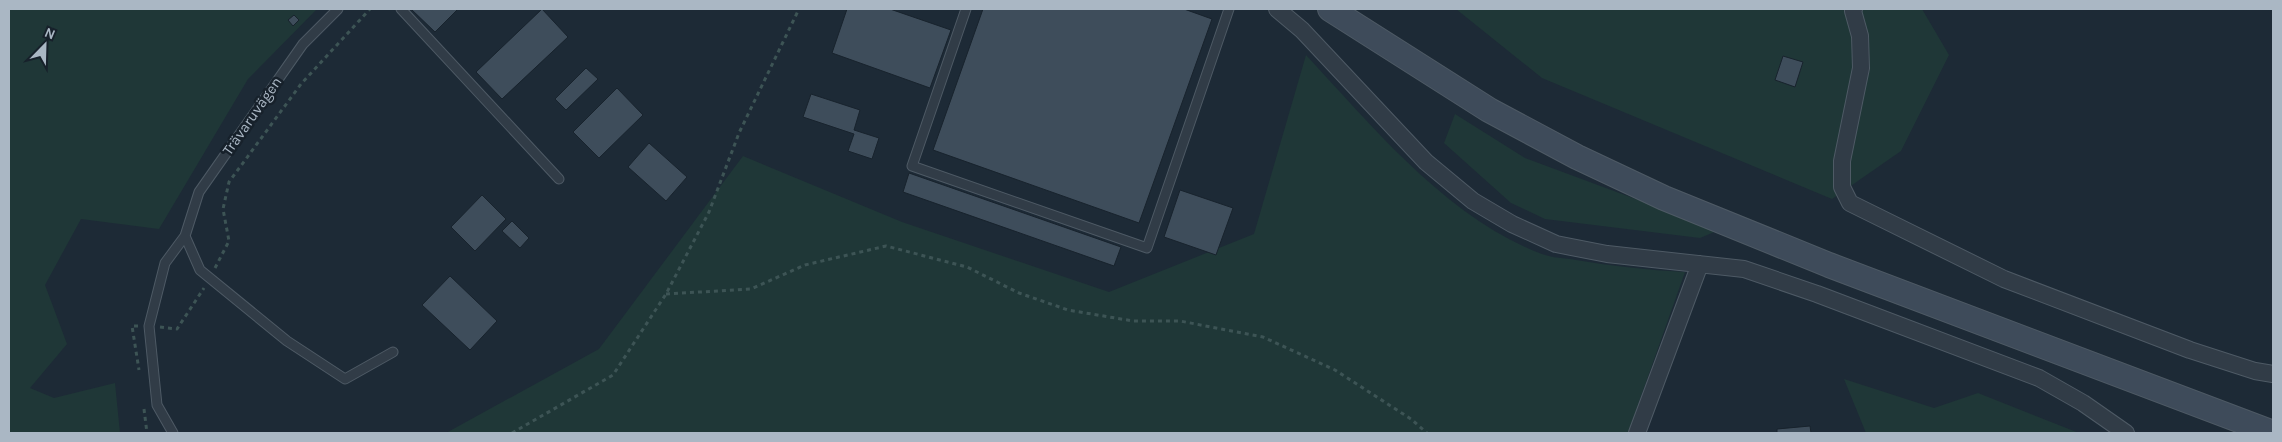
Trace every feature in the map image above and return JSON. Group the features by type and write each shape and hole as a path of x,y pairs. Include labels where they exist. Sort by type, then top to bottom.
{"main road":[{"path":"1330,9 1489,110 1577,157 1664,198 1829,265 2273,433"}],"street":[{"path":"1277,9 1302,30 1426,162 1473,201 1512,224 1556,244 1607,254 1744,269 1808,291 2039,378 2083,403 2126,433"},
{"path":"1854,9 1852,11 1860,36 1861,68 1842,161 1842,187 1850,203 2004,279 2190,350 2256,371 2273,374"},
{"path":"1637,433 1700,264"}],"lane":[{"name":"Trävaruvägen","path":"186,236 199,192 302,44 338,9"},
{"path":"401,9 559,179"},
{"path":"966,9 912,166 1147,248 1229,9"},
{"path":"173,433 157,405 149,326 165,263 186,236 200,270 287,342 345,379 393,352"}],"path":[{"path":"140,373 132,326 177,329 210,278 229,240 222,209 229,182 301,84 370,9"},
{"path":"512,433 613,375 666,294 709,212 739,133 799,9"},
{"path":"666,294 751,289 805,265 886,246 967,267 1019,293 1068,310 1133,321 1180,321 1263,337 1335,370 1411,419 1427,433"},
{"path":"143,400 146,433"}],"green space":[{"path":"9,9 317,9 248,79 159,229 81,219 45,285 67,344 30,388 54,398 115,383 120,433 9,433"},
{"path":"1456,9 1922,9 1949,55 1901,151 1832,199 1542,78"},
{"path":"1306,55 1358,112 1414,168 1444,195 1475,218 1508,238 1550,256 1630,268 1685,272 1628,433 446,433 599,349 743,156 902,222 1109,292 1254,234"},
{"path":"1455,114 1525,158 1719,230 1700,238 1545,219 1511,203 1444,143"},
{"path":"1844,379 1934,408 1978,393 2079,433 1866,433"}],"building":[{"path":"411,9 458,9 435,32"},
{"path":"542,9 568,37 502,99 476,72"},
{"path":"847,9 890,9 951,30 930,88 832,53"},
{"path":"983,9 1184,9 1212,19 1139,223 933,150"},
{"path":"294,15 299,20 293,26 288,20"},
{"path":"1783,56 1803,62 1795,87 1775,80"},
{"path":"586,68 598,79 566,110 555,99"},
{"path":"617,88 643,115 599,158 573,132"},
{"path":"811,94 860,110 854,130 879,138 872,159 848,151 854,134 803,117"},
{"path":"649,143 687,177 666,201 628,167"},
{"path":"909,173 1121,247 1114,266 903,192"},
{"path":"1180,190 1233,208 1216,255 1164,237"},
{"path":"482,195 506,219 475,251 451,227"},
{"path":"512,221 529,238 520,248 502,231"},
{"path":"450,276 497,321 470,350 422,305"},
{"path":"1810,426 1811,433 1777,433 1777,429"}]}
